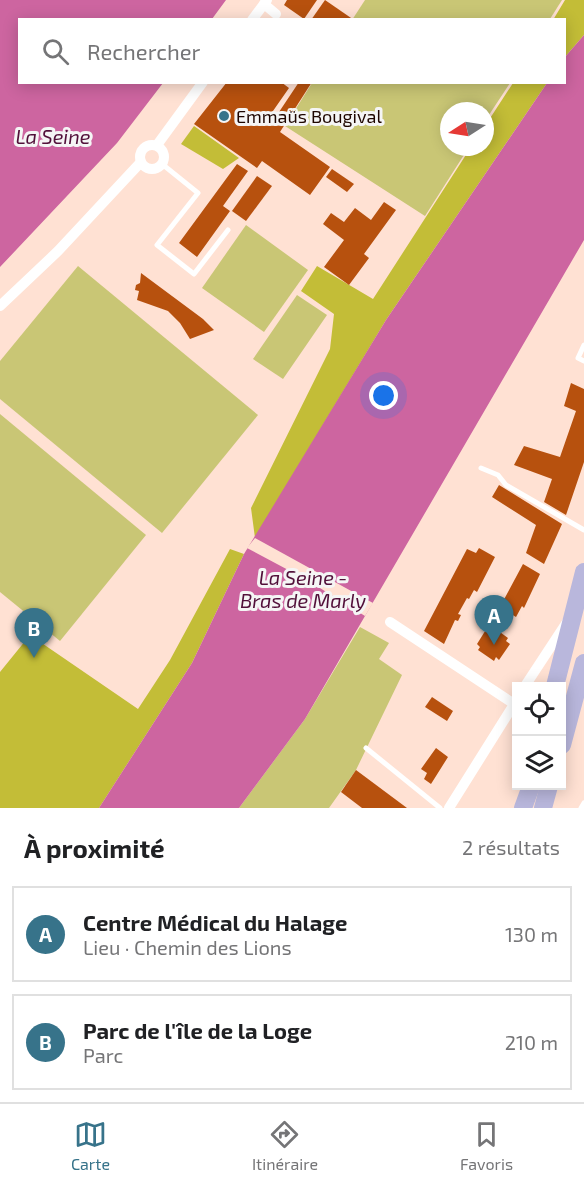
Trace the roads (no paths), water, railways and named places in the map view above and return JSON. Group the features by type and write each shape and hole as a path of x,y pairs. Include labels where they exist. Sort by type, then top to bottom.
{"main road":[{"path":"556,682 584,572"},
{"path":"564,736 584,663"},
{"path":"523,808 530,790"},
{"path":"538,790 542,808"},
{"path":"542,808 548,790"}],"street":[{"path":"253,18 265,2 276,14"},
{"path":"157,145 202,84"},
{"path":"0,306 58,251 141,162 141,150 148,145 157,145"},
{"path":"141,162 150,169 162,165 164,154 157,145"},
{"path":"528,682 572,614"},
{"path":"390,622 512,700"},
{"path":"448,808 512,707"}],"lane":[{"path":"162,165 198,193 157,245 194,274 228,230"},
{"path":"583,348 578,358 584,361"},
{"path":"481,468 498,475 506,485 584,530"},
{"path":"366,748 440,808"},
{"path":"581,808 584,803"}],"water":[{"name":"La Seine","path":"0,0 226,0 213,18 18,18 18,84 162,84 117,143 0,267"},
{"name":"La Seine - Bras de Marly","path":"584,35 584,240 305,719 239,808 99,808 192,663 244,554 386,320 546,84 566,84 566,56"}],"place":[{"name":"Emmaüs Bougival","path":"224,116"},
{"name":"Centre Médical du Halage","path":"494,645"},
{"name":"Parc de l'île de la Loge","path":"34,658"}]}
